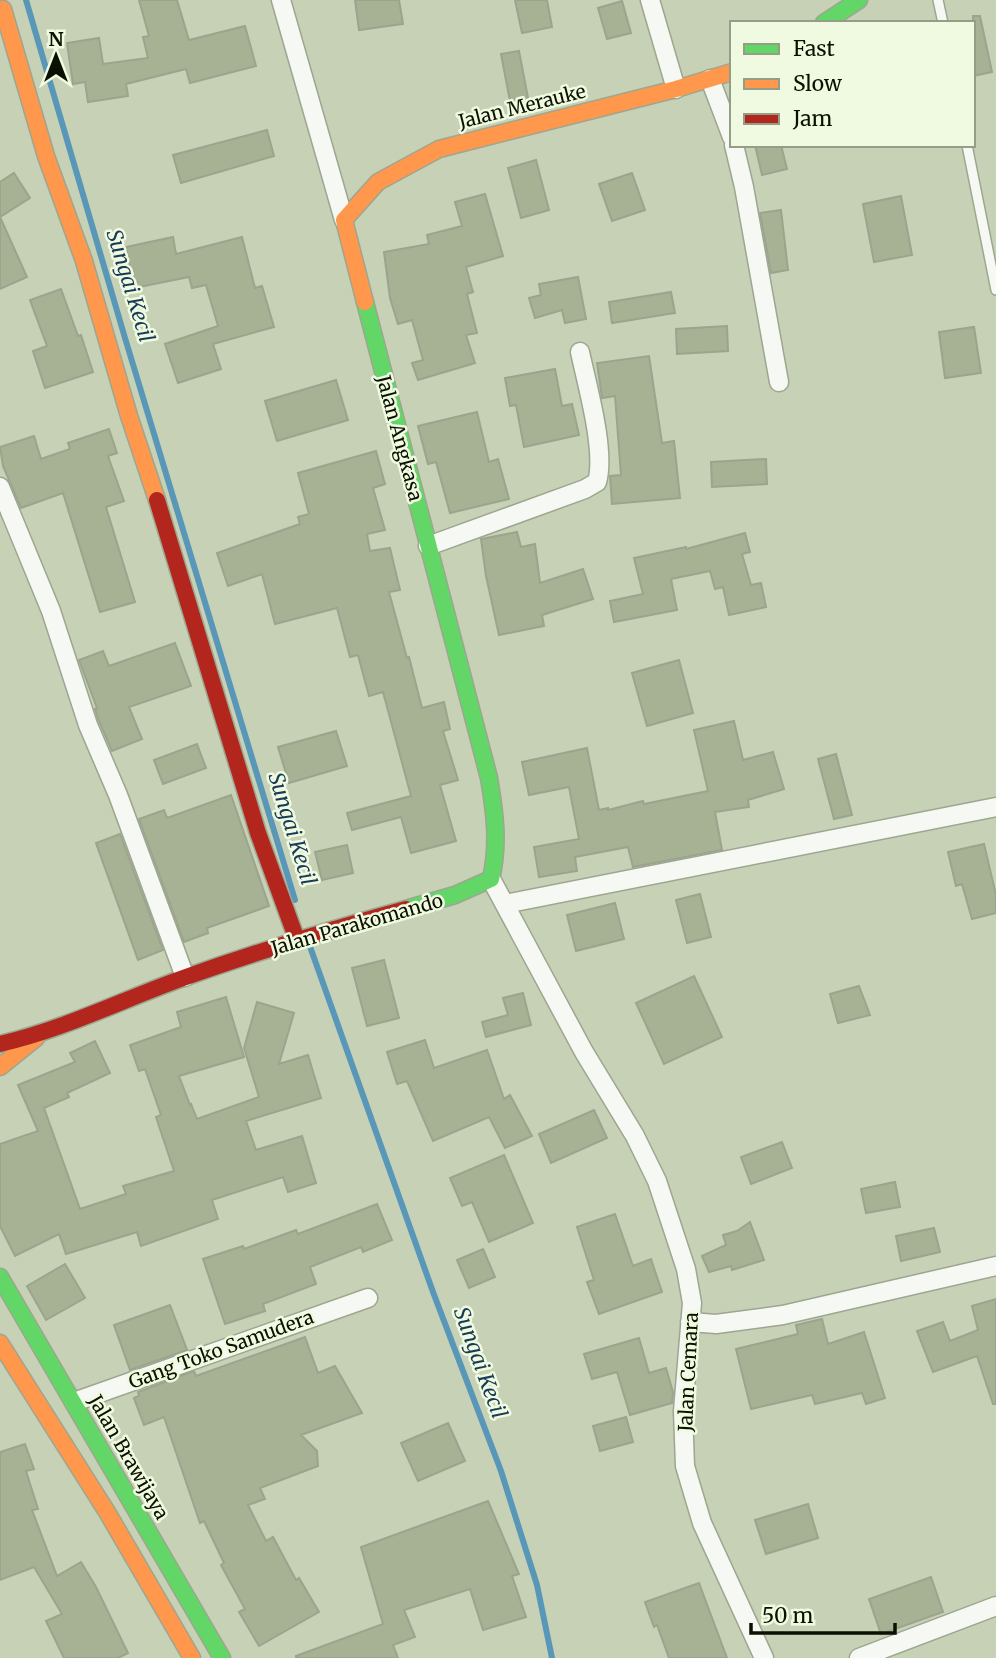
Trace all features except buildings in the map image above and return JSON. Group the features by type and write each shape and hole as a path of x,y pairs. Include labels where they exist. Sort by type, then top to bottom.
{"main road":[{"path":"827,21 859,0"},
{"path":"3,9 46,156 83,261 129,416 171,542 258,833 299,939"},
{"name":"Jalan Merauke","path":"344,220 378,182 439,149 676,89 730,73"},
{"name":"Jalan Angkasa","path":"344,220 494,806 498,831 497,856 491,880"},
{"name":"Jalan Parakomando","path":"0,1044 39,1035 185,977 299,939 456,895 491,880"},
{"name":"Jalan Parakomando","path":"0,1067 39,1035"},
{"name":"Jalan Brawijaya","path":"0,1277 222,1658"},
{"path":"0,1343 107,1512 189,1654"}],"street":[{"name":"Jalan Angkasa","path":"281,0 344,220"},
{"path":"650,0 676,89"},
{"path":"710,79 730,132"},
{"path":"734,147 779,382"},
{"path":"428,546 585,489 597,482 600,470 598,448 580,352"},
{"path":"0,487 51,611 88,725 118,795 185,977"},
{"path":"491,880 505,904 996,807"},
{"name":"Jalan Cemara","path":"505,904 584,1052 635,1136 657,1181 686,1269 692,1303 683,1411 685,1466 702,1523 764,1658"},
{"path":"690,1322 716,1324 783,1315 996,1266"},
{"name":"Gang Toko Samudera","path":"74,1402 368,1298"},
{"path":"859,1658 996,1605"},
{"path":"168,1658 189,1654"}],"lane":[{"path":"939,0 943,21"},
{"path":"967,147 996,290"}],"waterway":[{"name":"Sungai Kecil","path":"26,0 295,900"},
{"name":"Sungai Kecil","path":"308,941 433,1292 501,1471 537,1585 552,1658"}],"traffic: fast":[{"path":"827,21 859,0"},
{"path":"365,302 489,778 495,828 491,879 455,895 406,909"},
{"path":"0,1277 222,1658"}],"traffic: slow":[{"path":"3,9 46,156 84,261 129,416 157,500"},
{"path":"365,302 344,220 378,182 439,149 676,89 730,73"},
{"path":"0,1067 36,1038"},
{"path":"0,1343 107,1512 192,1658"}],"traffic: jam":[{"path":"157,500 258,833 297,940"},
{"path":"0,1044 71,1022 241,958 406,909"}]}
